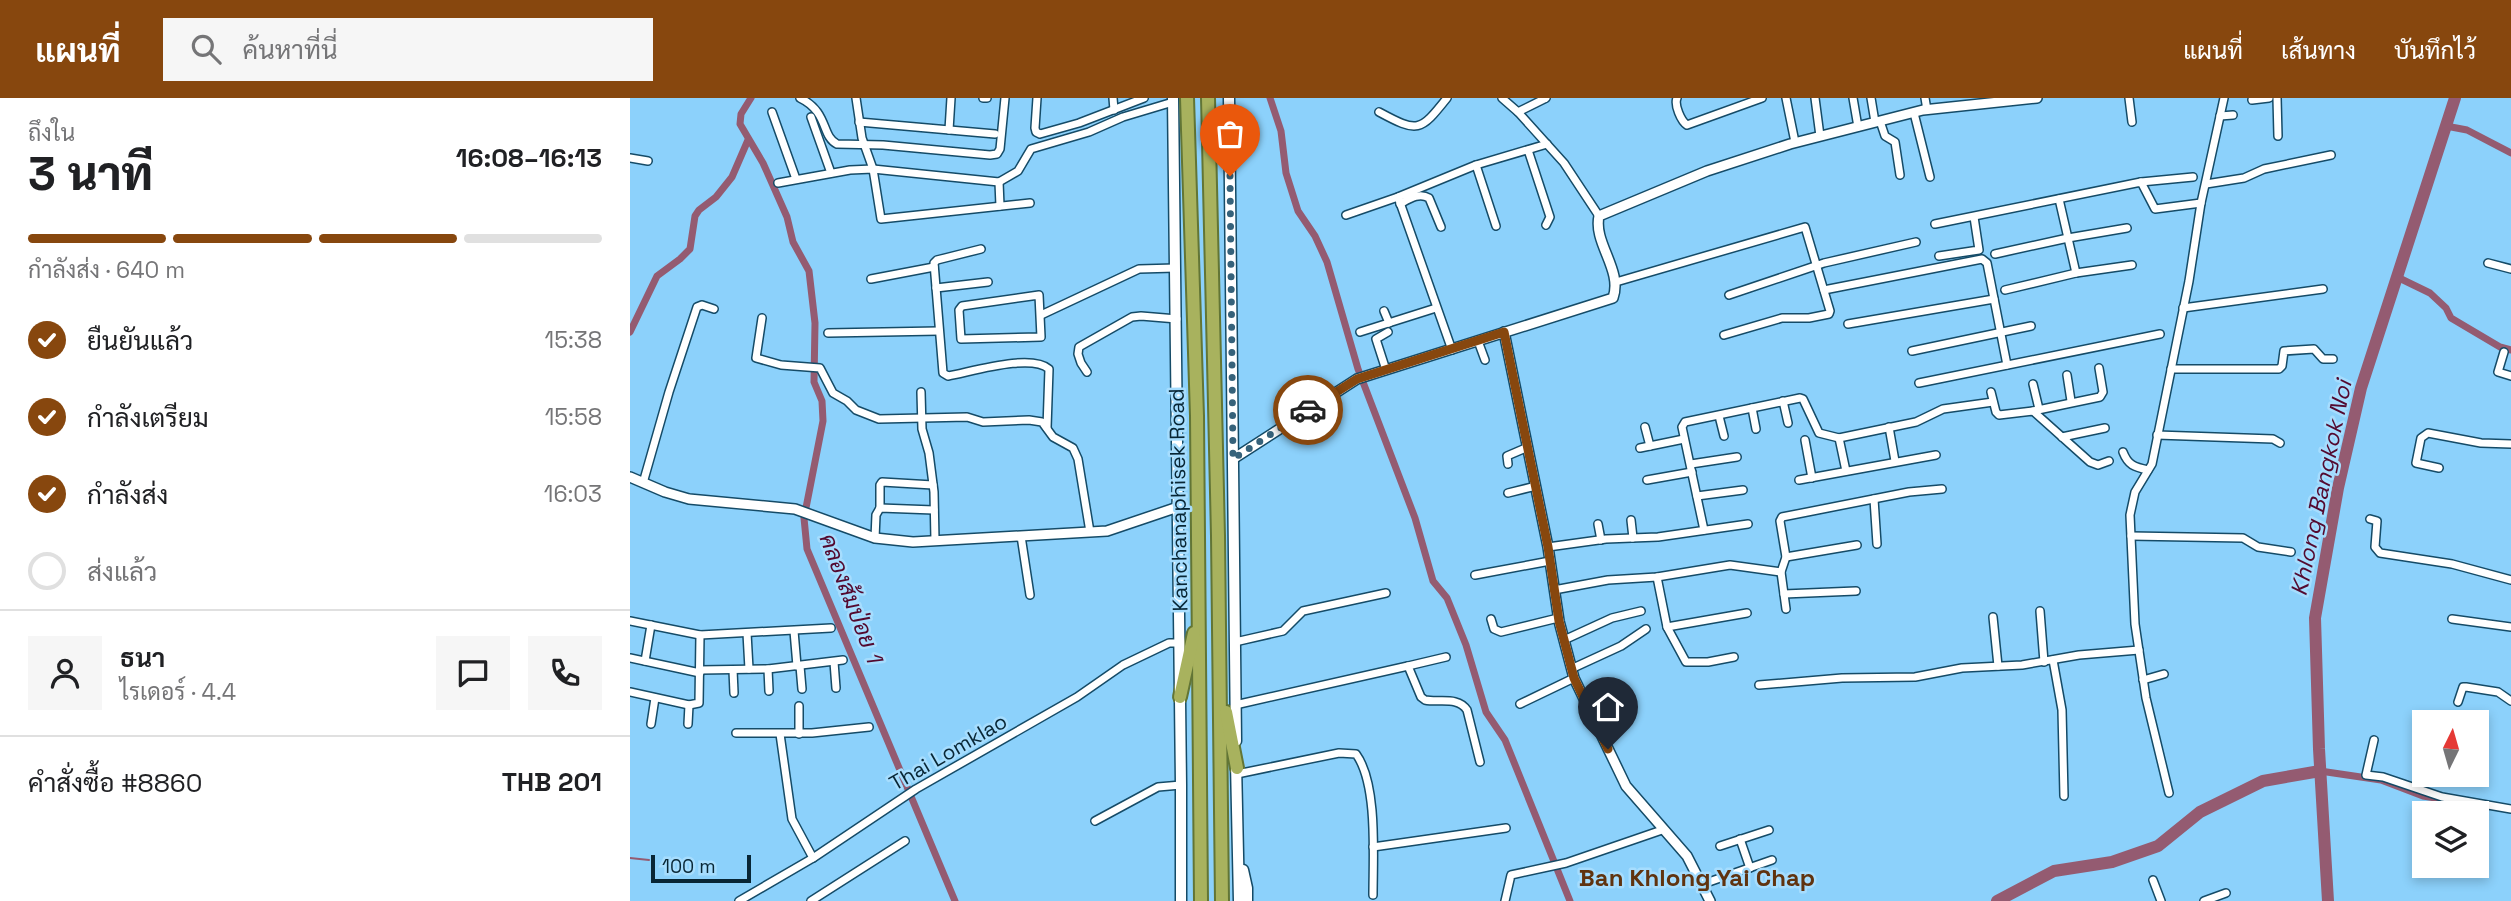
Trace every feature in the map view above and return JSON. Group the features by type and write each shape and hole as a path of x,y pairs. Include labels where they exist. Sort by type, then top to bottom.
{"highway":[{"name":"Kanchanaphisek Road","path":"1208,98 1222,901"},
{"path":"1208,124 1213,98"},
{"name":"Kanchanaphisek Road","path":"1179,99 1187,122 1197,416 1200,901"},
{"path":"1180,697 1199,608"},
{"path":"1220,677 1237,771"}],"main road":[{"path":"1229,98 1239,901"},
{"path":"1179,99 1175,268 1181,901"},
{"path":"1237,849 1247,888 1247,901"},
{"path":"1174,901 1180,864"}],"street":[{"path":"800,98 821,115 832,142 847,146 996,154 1000,149 1005,98"},
{"path":"856,98 864,145 873,169 881,219 1030,203"},
{"path":"949,130 951,98"},
{"path":"1037,98 1035,128 1040,134 1079,123 1144,98"},
{"path":"1113,98 1114,110"},
{"path":"1379,112 1406,125 1418,126 1429,121 1447,98"},
{"path":"1233,459 1362,377 1613,298 1616,282 1598,226 1599,216 1564,163 1502,98"},
{"path":"1518,112 1546,98"},
{"path":"1677,98 1676,106 1687,125 1762,98"},
{"path":"1786,98 1795,142"},
{"path":"1815,98 1820,136"},
{"path":"1853,98 1858,127"},
{"path":"1871,98 1877,122 1885,136 1895,142 1900,175"},
{"path":"1925,98 1927,110"},
{"path":"1599,216 1707,172 1795,142 1966,102 2038,98"},
{"path":"2129,98 2132,122"},
{"path":"2169,793 2143,680 2132,592 2130,515 2135,492 2152,464 2201,203 2224,98"},
{"path":"2252,100 2269,98"},
{"path":"2277,98 2278,136"},
{"path":"778,183 831,173 873,169 999,182 1018,171 1031,149 1089,132 1179,99"},
{"path":"772,113 796,179"},
{"path":"1914,113 1930,177"},
{"path":"2220,116 2233,115"},
{"path":"811,117 831,173"},
{"path":"859,122 995,134"},
{"path":"1399,200 1476,165 1547,144"},
{"path":"1528,150 1550,217 1546,225"},
{"path":"2206,184 2331,155"},
{"path":"630,158 648,161"},
{"path":"1476,165 1496,226"},
{"path":"1935,223 2141,182 2193,177"},
{"path":"999,182 1000,206"},
{"path":"2141,182 2155,209 2201,203"},
{"path":"1346,215 1425,195 1429,198 1441,227"},
{"path":"2059,199 2076,273"},
{"path":"1399,200 1452,350"},
{"path":"1939,256 1979,250 1974,217"},
{"path":"1616,282 1800,226 1805,227 1830,311 1825,315 1810,318 1782,318 1724,335"},
{"path":"1995,254 2127,228"},
{"path":"1729,295 1824,263 1916,242"},
{"path":"981,248 937,260 934,267 943,373 948,376 1015,363 1044,364 1049,369 1047,428"},
{"path":"1824,290 1982,259 1987,263 2007,365"},
{"path":"2488,263 2511,270"},
{"path":"2005,290 2076,273 2132,265"},
{"path":"871,279 934,267"},
{"path":"1041,315 1139,269 1175,268"},
{"path":"936,288 988,282"},
{"path":"2183,308 2323,289"},
{"path":"1038,295 1041,315 1040,338 961,338 961,306 1038,295"},
{"path":"1848,324 1994,299"},
{"path":"643,483 697,307 702,305 714,309"},
{"path":"1360,332 1436,308"},
{"path":"1384,311 1389,323"},
{"path":"1087,372 1078,354 1079,347 1086,341 1132,317 1177,319"},
{"path":"762,318 756,358 781,365 820,368 833,393 856,410 879,419 967,417 983,422 1042,422 1053,437 1073,449 1078,459 1090,532"},
{"path":"1912,351 2031,326"},
{"path":"828,333 939,331"},
{"path":"1386,370 1376,339 1388,332"},
{"path":"1504,332 1548,547 1558,618 1572,673 1626,786 1662,830 1688,856 1710,901"},
{"path":"1919,383 2160,334"},
{"path":"1478,341 1485,360"},
{"path":"2171,369 2279,369 2284,351 2289,349 2314,349 2323,359 2333,359"},
{"path":"2504,352 2497,370 2511,376"},
{"path":"1992,392 1999,415 2102,396 2099,368"},
{"path":"2067,375 2071,401"},
{"path":"2033,384 2036,410 2062,437 2094,464 2109,461"},
{"path":"921,392 922,419 933,485 935,541"},
{"path":"1703,530 1682,427 1685,422 1802,398 1818,433 1839,438 1916,422 1943,410 1993,401"},
{"path":"1783,401 1788,423"},
{"path":"1752,408 1756,429"},
{"path":"1720,416 1724,436"},
{"path":"1645,427 1650,446"},
{"path":"1889,427 1895,461"},
{"path":"2062,437 2105,428"},
{"path":"2439,468 2416,463 2421,438 2428,433 2482,443 2511,444"},
{"path":"2158,435 2273,439 2280,443"},
{"path":"1839,438 1846,471"},
{"path":"1640,448 1685,439"},
{"path":"1805,440 1812,478"},
{"path":"1508,464 1507,456 1528,447"},
{"path":"2123,452 2132,466 2148,470"},
{"path":"1799,480 1936,454"},
{"path":"1647,480 1737,457"},
{"path":"630,477 689,499 795,509 876,538 913,542 1090,532 1120,528 1178,507"},
{"path":"876,538 876,515 880,508 882,482 933,485"},
{"path":"1507,493 1536,486"},
{"path":"1786,609 1781,572 1786,557 1780,521 1782,517 1942,489"},
{"path":"1697,496 1743,490"},
{"path":"1874,499 1877,544"},
{"path":"880,508 934,510"},
{"path":"2370,519 2377,521 2375,547 2380,553 2452,564 2511,580"},
{"path":"1631,520 1633,538"},
{"path":"1598,524 1601,540"},
{"path":"1548,547 1748,524"},
{"path":"1021,536 1030,595"},
{"path":"2131,536 2243,538 2258,547 2291,552"},
{"path":"1786,557 1857,545"},
{"path":"1475,575 1550,561"},
{"path":"1554,590 1608,580 1657,577 1730,565 1781,572"},
{"path":"1657,577 1667,627 1686,662 1709,662 1734,657"},
{"path":"1784,594 1856,591"},
{"path":"1235,642 1283,631 1303,611 1386,593"},
{"path":"1564,640 1612,618 1641,611"},
{"path":"2040,611 2044,662"},
{"path":"1667,627 1747,613"},
{"path":"1993,617 1998,666"},
{"path":"1491,619 1494,629 1501,632 1558,618"},
{"path":"2452,619 2511,627"},
{"path":"630,621 700,635 831,628"},
{"path":"645,661 651,625"},
{"path":"1520,704 1646,629"},
{"path":"794,631 802,689"},
{"path":"747,634 749,670"},
{"path":"630,692 689,705 699,703 700,635"},
{"name":"Thai Lomklao","path":"739,901 813,858 916,789 1077,697 1123,665 1169,643 1180,643"},
{"path":"1759,685 1830,678 1915,677 1962,668 2044,662 2079,655 2139,650"},
{"path":"630,657 699,671 768,669 843,660"},
{"path":"1235,705 1446,657"},
{"path":"2053,660 2062,710 2064,796"},
{"path":"834,662 836,688"},
{"path":"1408,666 1421,697 1425,700 1457,701 1464,704 1480,762"},
{"path":"768,669 769,691"},
{"path":"733,670 734,693"},
{"path":"2143,680 2164,674"},
{"path":"2458,702 2463,687 2498,692 2511,701"},
{"path":"651,724 655,698"},
{"path":"688,724 689,705"},
{"path":"799,706 799,734"},
{"path":"736,733 799,734 869,727"},
{"path":"780,734 792,819 813,858"},
{"path":"2374,740 2366,775 2383,777 2442,797 2511,809"},
{"path":"1237,771 1344,752 1356,754 1370,788 1373,895"},
{"path":"1095,821 1158,787 1181,785"},
{"path":"1373,847 1506,828"},
{"path":"1506,901 1511,875 1566,863 1662,830"},
{"path":"1720,846 1769,830"},
{"path":"1740,839 1750,868"},
{"path":"811,901 905,841"},
{"path":"1703,884 1772,860"},
{"path":"2153,880 2161,901"},
{"path":"2204,901 2226,892"}],"waterway":[{"name":"คลองส้มป่อย 1","path":"751,98 741,114 740,124 763,163 787,217 793,242 809,271 815,323 814,382 822,401 823,421 804,518 807,549 955,901"},
{"path":"1270,98 1281,131 1286,173 1298,211 1315,236 1327,262 1358,369 1415,518 1433,581 1447,598 1466,645 1486,712 1505,740 1570,901"},
{"name":"Khlong Bangkok Noi","path":"2328,901 2315,618 2338,488 2361,388 2455,98"},
{"path":"2446,126 2467,130 2511,153"},
{"path":"630,332 657,276 690,249 695,216 716,197 732,177 748,140"},
{"path":"2397,277 2430,293 2446,308 2451,318 2500,347 2511,350"},
{"path":"2320,771 2381,780 2423,796 2442,799"},
{"path":"1997,901 2054,871 2112,862 2158,846 2200,812 2263,781 2320,771"},
{"path":"630,858 649,860"}],"way so far":[{"path":"1230,176 1233,459 1308,410"}],"district":[{"name":"Ban Khlong Yai Chap","path":"1697,877"}],"route":[{"path":"1308,410 1357,379 1504,332 1548,547 1559,621 1574,678 1608,749"}]}
